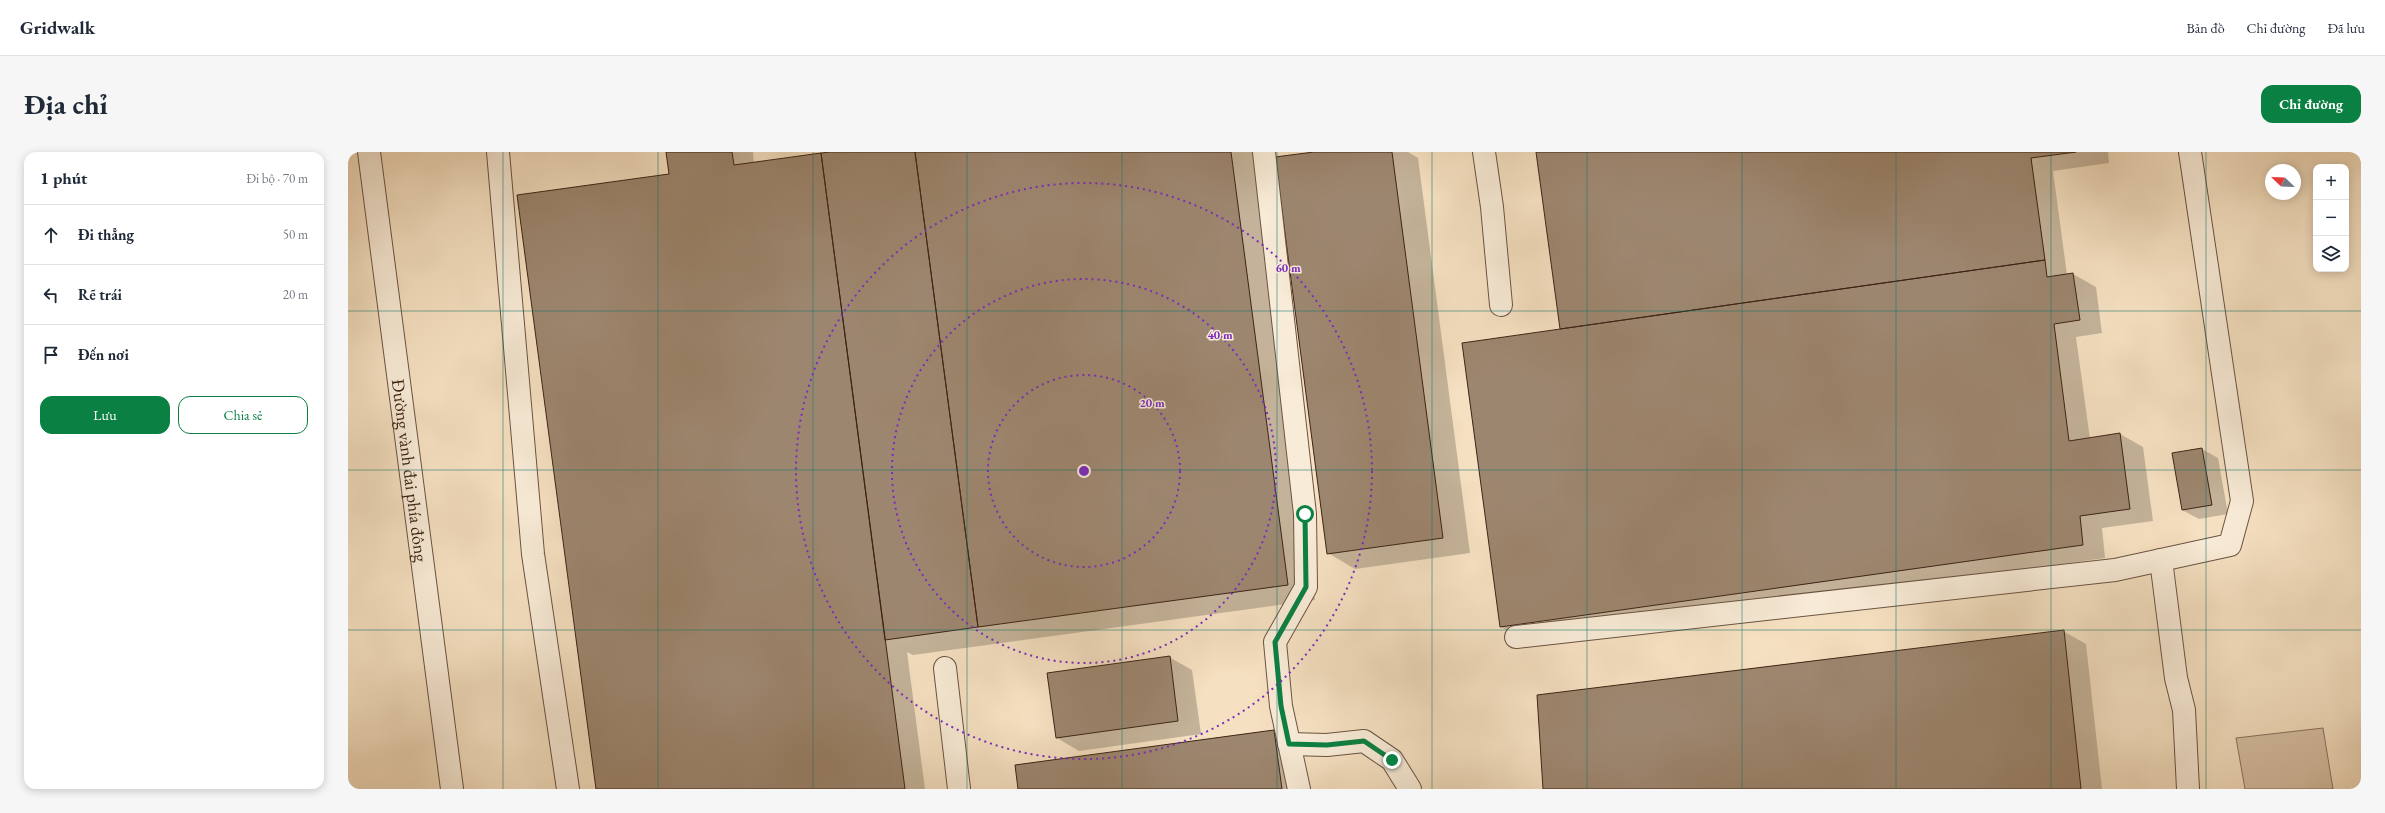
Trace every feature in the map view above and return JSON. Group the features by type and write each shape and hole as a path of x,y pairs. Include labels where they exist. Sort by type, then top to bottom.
{"street":[{"name":"Đường vành đai phía đông","path":"369,152 452,789"},
{"path":"498,152 533,554 568,789"},
{"path":"1264,152 1305,514 1306,587 1275,642 1281,706 1299,789"},
{"path":"1484,152 1492,207 1501,305"},
{"path":"1516,637 2115,570 2230,545 2242,501 2190,152"},
{"path":"2161,560 2176,678 2184,710 2188,789"},
{"path":"944,668 959,789"},
{"path":"1289,744 1327,745 1364,741 1392,760 1410,789"}],"shaded area":[{"path":"2323,728 2333,789 2245,789 2236,738"}],"building":[{"path":"666,152 732,152 734,165 821,153 905,789 596,789 517,195 669,174"},
{"path":"915,152 978,627 885,640 821,153"},
{"path":"915,152 1231,152 1288,585 978,627"},
{"path":"1314,152 1392,152 1443,538 1327,554 1275,157"},
{"path":"1536,152 2076,152 2031,158 2045,260 1560,329"},
{"path":"2045,260 2047,277 2073,273 2080,320 2054,324 2069,441 2120,433 2130,509 2080,516 2083,545 1500,627 1462,343"},
{"path":"2202,448 2212,505 2182,510 2172,453"},
{"path":"2064,630 2081,789 1543,789 1537,695"},
{"path":"1170,656 1178,721 1056,738 1047,673"},
{"path":"1274,730 1282,789 1018,789 1015,765"}],"route":[{"path":"1305,514 1306,587 1275,642 1281,706 1289,744 1327,745 1364,741 1392,760"}]}
